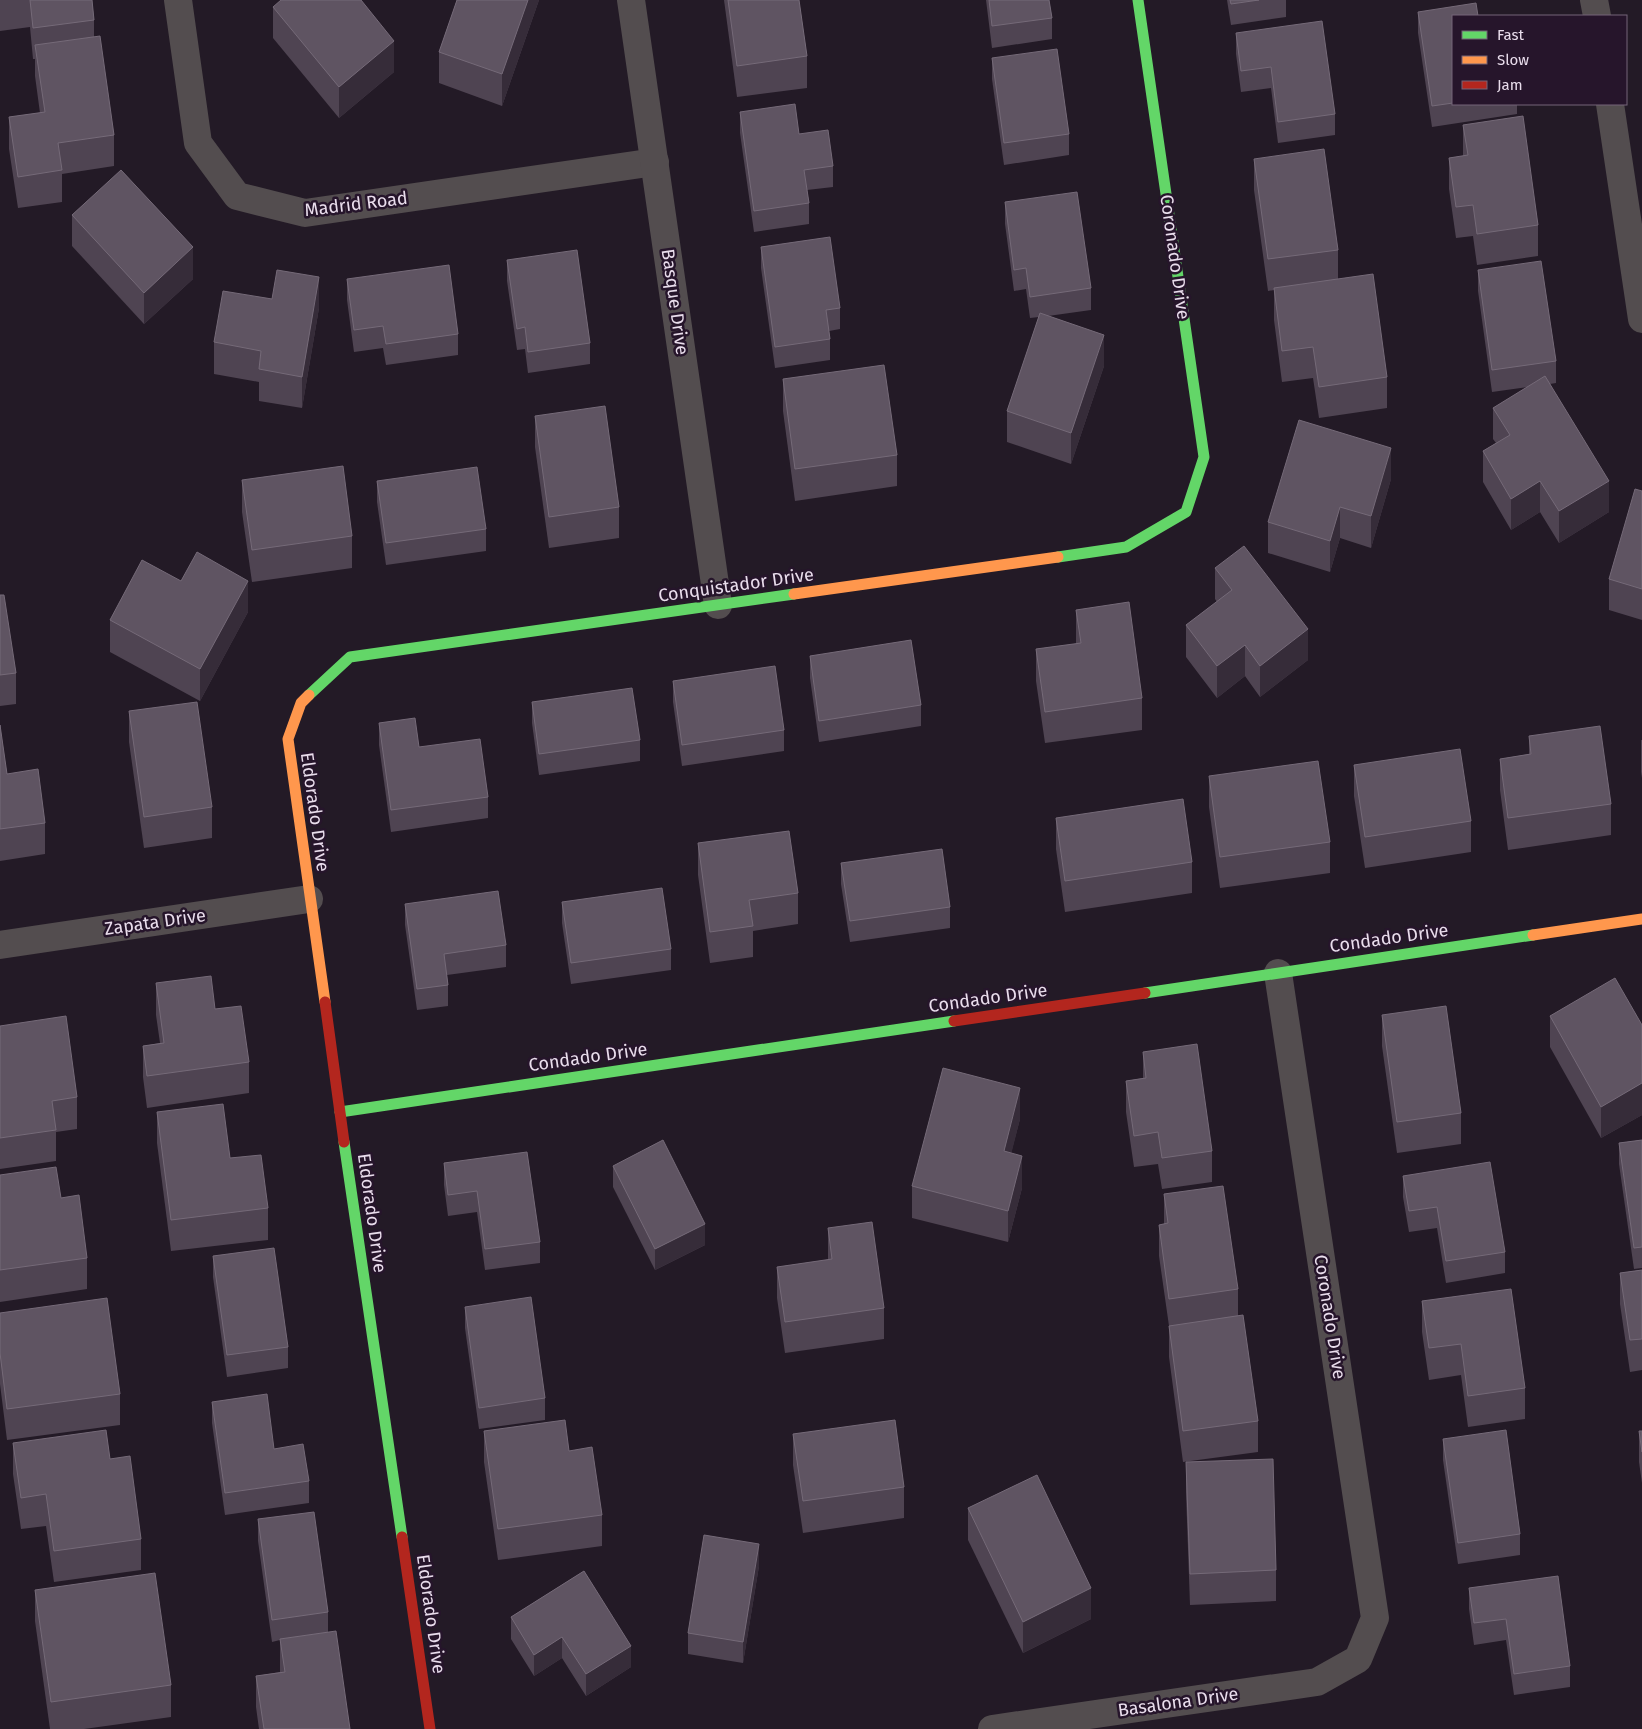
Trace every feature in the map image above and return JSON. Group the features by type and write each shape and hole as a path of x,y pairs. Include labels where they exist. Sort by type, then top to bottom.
{"street":[{"name":"Madrid Road","path":"178,0 198,143 237,196 305,213 655,162"},
{"name":"Basque Drive","path":"631,0 718,605"},
{"name":"Coronado Drive","path":"1138,0 1204,457 1186,512"},
{"path":"1594,0 1597,15"},
{"path":"1610,105 1642,320"},
{"name":"Conquistador Drive","path":"300,703 350,657 1126,546 1186,512"},
{"name":"Eldorado Drive","path":"300,703 288,739 309,899 430,1729"},
{"name":"Zapata Drive","path":"0,945 309,899"},
{"name":"Condado Drive","path":"340,1112 1642,919"},
{"name":"Coronado Drive","path":"1278,973 1375,1618 1358,1658"},
{"name":"Basalona Drive","path":"992,1729 1317,1682 1358,1658"}],"building":[{"path":"30,0 92,0 94,20 33,28"},
{"path":"281,0 361,0 394,41 339,87 273,7"},
{"path":"457,0 528,0 502,74 439,52"},
{"path":"728,0 799,0 807,56 737,66"},
{"path":"989,0 1049,0 1052,18 992,26"},
{"path":"1230,0 1259,0 1231,4"},
{"path":"1476,3 1478,15 1452,15 1452,103 1432,106 1418,12"},
{"path":"1322,21 1335,114 1278,122 1271,67 1241,71 1236,33"},
{"path":"100,36 114,135 58,143 62,170 18,177 9,117 45,112 35,45"},
{"path":"1057,49 1069,134 1004,143 992,58"},
{"path":"795,104 799,134 828,130 833,166 804,170 809,203 754,211 740,112"},
{"path":"1523,116 1538,225 1477,234 1473,205 1456,207 1449,158 1468,155 1463,125"},
{"path":"1324,149 1338,250 1268,259 1254,159"},
{"path":"121,170 193,247 144,293 72,215"},
{"path":"1077,192 1091,288 1030,297 1026,268 1014,270 1005,202"},
{"path":"830,237 840,308 826,310 830,339 775,347 761,247"},
{"path":"577,250 590,343 528,352 525,327 517,329 507,260"},
{"path":"1541,261 1556,361 1492,370 1478,270"},
{"path":"449,265 458,334 386,344 383,326 354,330 347,279"},
{"path":"277,270 319,277 302,377 259,369 261,351 214,342 223,291 272,299"},
{"path":"1373,274 1387,377 1319,387 1313,347 1282,351 1274,288"},
{"path":"1040,313 1104,335 1071,433 1007,411"},
{"path":"884,365 897,455 795,469 783,379"},
{"path":"1545,376 1609,481 1559,511 1540,481 1511,499 1483,451 1510,435 1493,408"},
{"path":"605,406 619,507 549,517 535,416"},
{"path":"1299,420 1391,448 1371,516 1340,507 1330,541 1268,522"},
{"path":"343,466 352,536 252,550 242,480"},
{"path":"477,467 486,529 386,543 377,481"},
{"path":"1635,489 1642,491 1642,589 1609,579"},
{"path":"1244,546 1308,629 1260,666 1245,645 1217,666 1186,625 1232,590 1215,568"},
{"path":"197,552 248,581 200,669 110,620 142,560 181,581"},
{"path":"0,595 4,595 16,673 0,675"},
{"path":"1129,602 1142,698 1045,712 1036,649 1081,643 1076,610"},
{"path":"911,640 921,705 819,721 810,656"},
{"path":"775,666 784,730 682,745 673,681"},
{"path":"632,688 640,740 539,754 532,702"},
{"path":"197,702 212,807 144,817 129,711"},
{"path":"415,718 419,747 480,739 488,797 391,810 379,723"},
{"path":"0,725 7,774 38,769 45,823 0,829"},
{"path":"1600,726 1611,804 1508,818 1500,759 1531,754 1529,736"},
{"path":"1460,749 1471,821 1365,837 1354,765"},
{"path":"1318,761 1330,842 1220,857 1209,776"},
{"path":"1183,799 1192,862 1065,881 1056,818"},
{"path":"789,831 798,893 749,900 753,926 710,932 698,843"},
{"path":"942,849 950,907 850,921 841,863"},
{"path":"662,888 671,949 571,963 562,902"},
{"path":"498,891 506,945 444,954 448,985 417,989 405,904"},
{"path":"211,976 215,1009 241,1006 249,1062 147,1076 143,1046 164,1043 156,983"},
{"path":"1615,978 1642,1025 1642,1083 1601,1107 1550,1016"},
{"path":"1446,1006 1461,1113 1397,1122 1382,1015"},
{"path":"66,1016 77,1097 52,1101 56,1130 0,1138 0,1026"},
{"path":"1197,1044 1212,1151 1162,1158 1158,1132 1134,1136 1126,1081 1146,1078 1143,1052"},
{"path":"943,1068 1020,1088 1004,1151 1022,1156 1008,1211 912,1186"},
{"path":"223,1104 230,1158 261,1155 268,1208 171,1220 157,1112"},
{"path":"663,1140 705,1224 655,1249 613,1166"},
{"path":"1642,1140 1642,1247 1634,1248 1619,1143"},
{"path":"527,1152 540,1242 485,1249 477,1191 448,1195 444,1163"},
{"path":"1490,1162 1505,1252 1446,1261 1437,1207 1409,1211 1403,1176"},
{"path":"56,1167 61,1198 79,1195 87,1258 0,1270 0,1175"},
{"path":"1223,1186 1238,1289 1169,1299 1159,1225 1168,1223 1164,1194"},
{"path":"872,1222 884,1308 785,1322 777,1267 832,1259 828,1228"},
{"path":"274,1248 288,1347 227,1355 213,1256"},
{"path":"1642,1270 1642,1339 1630,1340 1620,1273"},
{"path":"1511,1289 1525,1388 1468,1396 1461,1344 1429,1348 1422,1301"},
{"path":"531,1297 545,1398 479,1408 465,1307"},
{"path":"107,1298 120,1394 7,1409 0,1353 0,1313"},
{"path":"1243,1315 1258,1421 1183,1431 1169,1326"},
{"path":"267,1394 274,1449 303,1444 309,1481 225,1493 212,1402"},
{"path":"565,1420 569,1451 592,1447 602,1515 498,1529 484,1431"},
{"path":"895,1420 904,1487 803,1501 793,1434"},
{"path":"106,1430 110,1459 130,1456 141,1539 54,1551 46,1494 21,1498 13,1443"},
{"path":"1506,1430 1520,1534 1458,1543 1443,1439"},
{"path":"1639,1431 1642,1431 1642,1452"},
{"path":"1273,1459 1276,1570 1190,1574 1186,1462"},
{"path":"1037,1475 1091,1588 1023,1622 968,1508"},
{"path":"314,1512 328,1612 272,1620 258,1519"},
{"path":"704,1535 759,1544 743,1642 688,1633"},
{"path":"584,1571 631,1646 586,1674 562,1637 534,1655 511,1617"},
{"path":"155,1573 171,1685 51,1702 35,1590"},
{"path":"1558,1576 1570,1666 1514,1674 1506,1619 1474,1623 1469,1588"},
{"path":"336,1631 350,1729 264,1729 256,1676 285,1672 280,1639"}],"traffic: fast":[{"path":"1058,557 1126,547 1186,512 1204,457 1138,0"},
{"path":"309,695 350,657 794,594"},
{"path":"1145,993 1533,935"},
{"path":"340,1112 954,1021"},
{"path":"344,1142 402,1537"}],"traffic: slow":[{"path":"794,594 1058,557"},
{"path":"309,695 301,703 288,739 325,1002"},
{"path":"1533,935 1642,919"}],"traffic: jam":[{"path":"954,1021 1145,993"},
{"path":"325,1002 344,1142"},
{"path":"402,1537 430,1729"}]}
